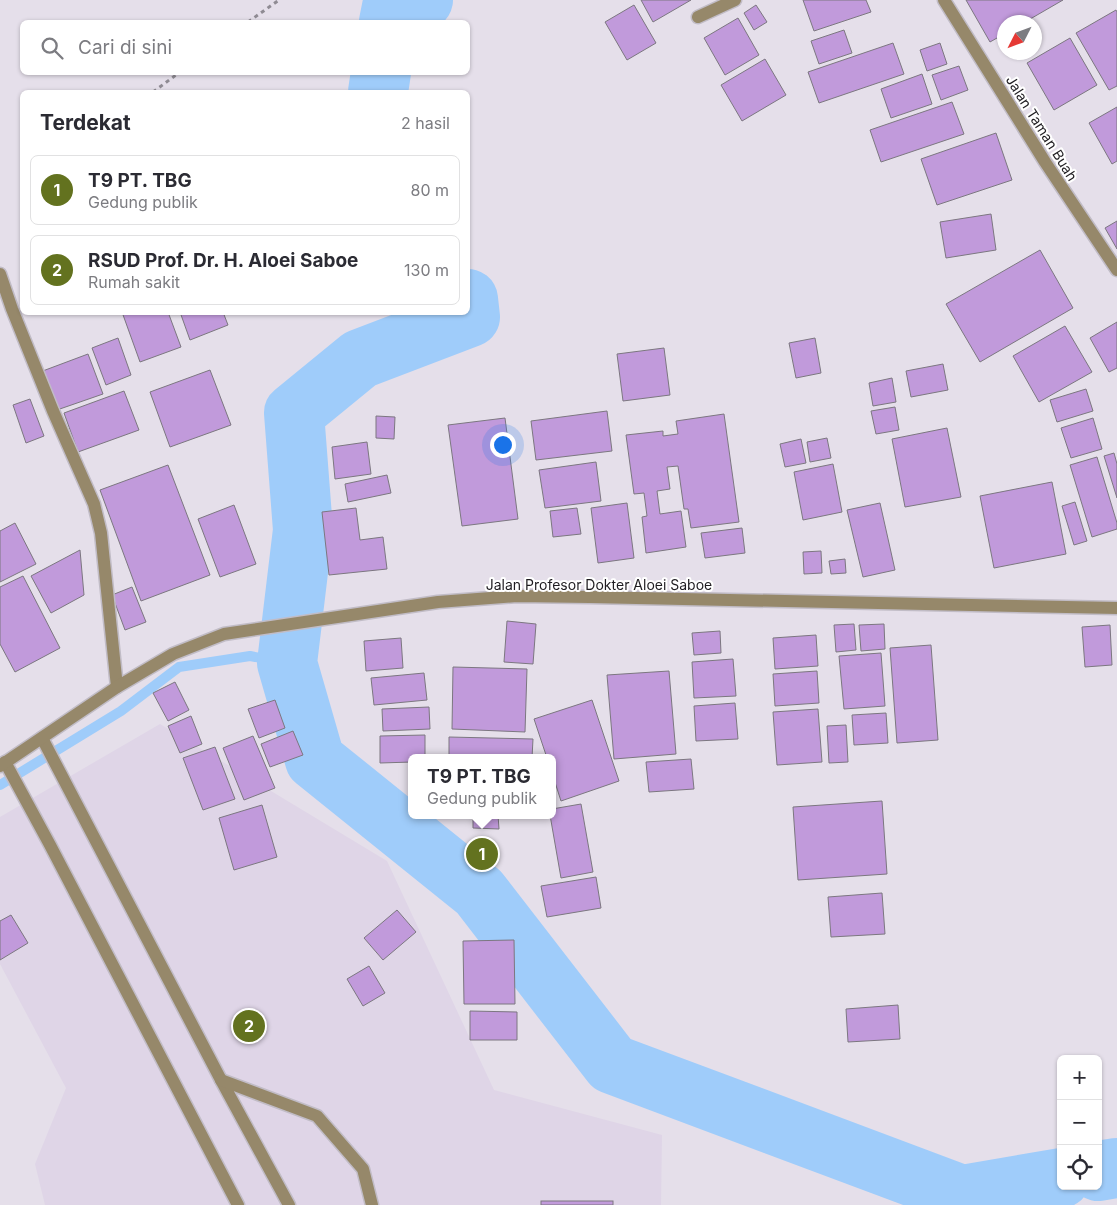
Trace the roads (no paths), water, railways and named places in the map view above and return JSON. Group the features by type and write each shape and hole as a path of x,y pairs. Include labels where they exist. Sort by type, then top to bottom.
{"street":[{"path":"698,18 735,0"},
{"name":"Jalan Taman Buah","path":"944,0 1045,162 1117,270"},
{"path":"0,274 53,411 94,504 101,533 117,687"},
{"name":"Jalan Profesor Dokter Aloei Saboe","path":"2,764 117,687 173,654 224,634 438,602 517,596 1117,608"},
{"path":"42,738 221,1080 289,1205"},
{"path":"2,764 50,845 238,1205"},
{"path":"221,1080 317,1116 363,1169 372,1205"}],"waterway":[{"path":"389,20 392,7 423,0"},
{"path":"378,90 381,75"},
{"path":"470,315 470,317 360,359 294,413 303,530 287,663 315,760 479,892 612,1064 962,1195 1057,1179"},
{"path":"0,785 121,711 179,667 250,656 287,663"},
{"path":"1102,1170 1117,1168"}],"place":[{"name":"T9 PT. TBG","path":"482,854"},
{"name":"RSUD Prof. Dr. H. Aloei Saboe","path":"249,1026"}]}
